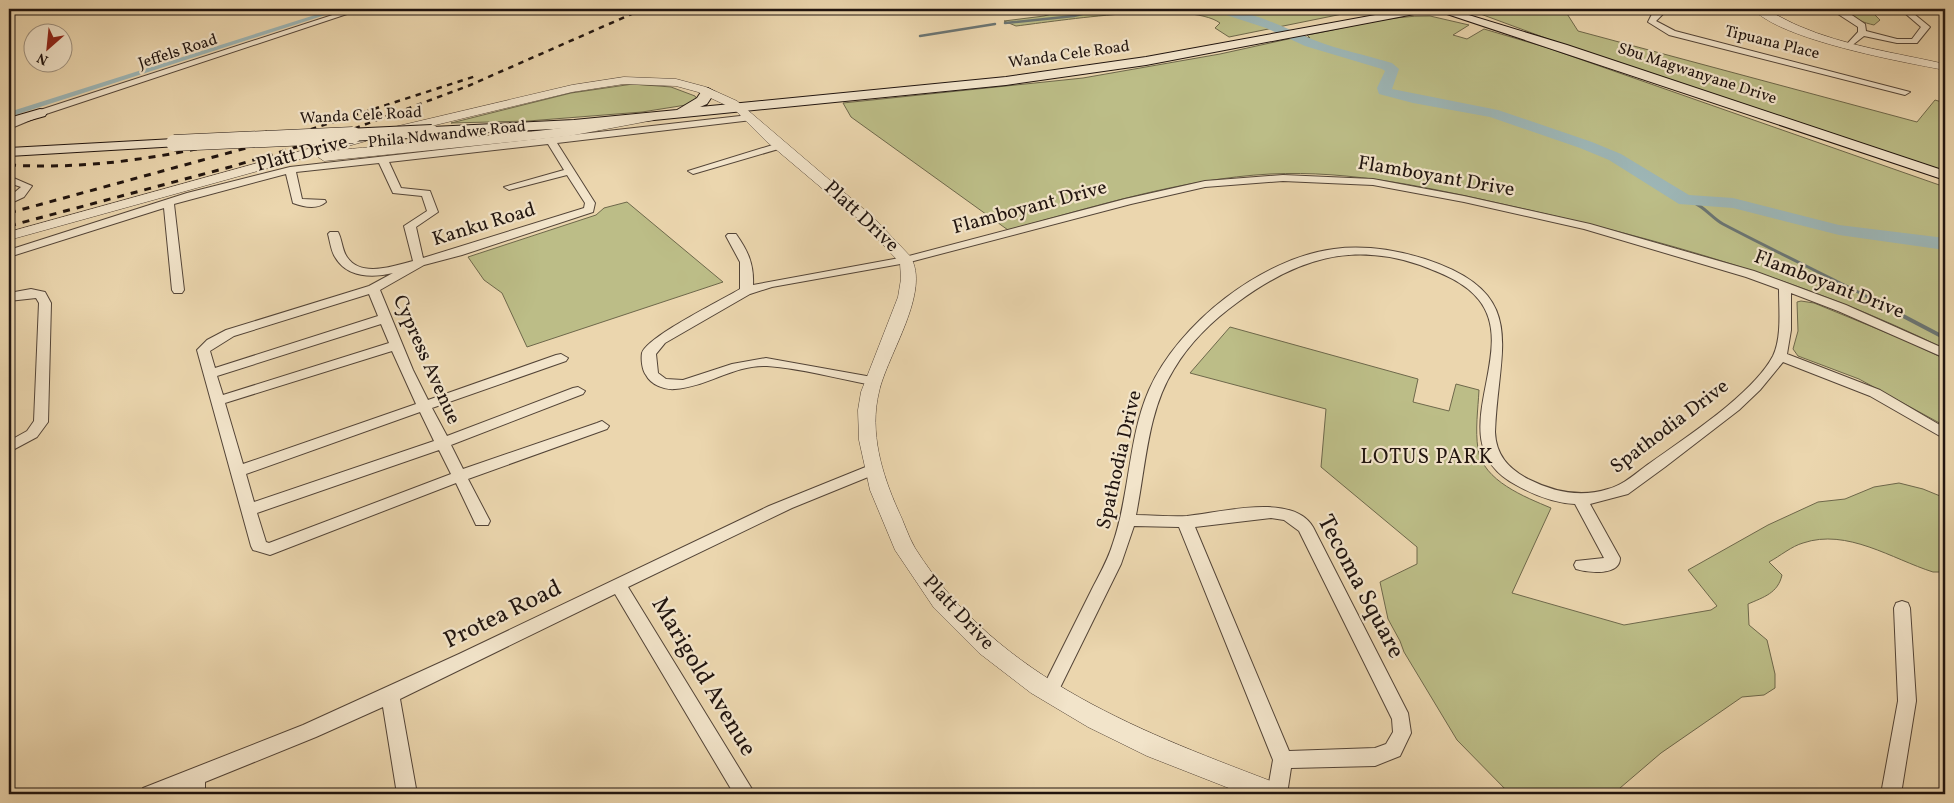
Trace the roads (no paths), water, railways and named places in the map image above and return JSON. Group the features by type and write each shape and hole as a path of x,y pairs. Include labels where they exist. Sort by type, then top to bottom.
{"main road":[{"name":"Wanda Cele Road","path":"11,151 574,124 716,110 742,111 1146,62 1394,10 1425,9"},
{"name":"Sbu Magwanyane Drive","path":"1438,9 1461,14 1945,176"},
{"path":"1394,10 1461,14"},
{"path":"676,114 697,105 708,92"},
{"path":"9,122 40,113"}],"street":[{"name":"Jeffels Road","path":"9,126 40,113 358,9"},
{"name":"Tipuana Place","path":"1664,9 1655,16 1652,22 1656,26 1672,33 1905,92"},
{"path":"1758,9 1798,30 1945,67"},
{"path":"1839,9 1862,26 1862,33 1850,44"},
{"path":"1862,33 1898,41 1914,41 1926,27 1904,9"},
{"name":"Platt Drive","path":"221,178 342,143 574,88 613,81 640,78 668,80 691,85 742,111 779,146 837,192 884,236 906,260 908,287 902,311 872,380 867,412 873,469 893,528 916,567 974,636 1049,693 1126,734 1240,788 1276,794"},
{"name":"Phila Ndwandwe Road","path":"9,254 191,195 290,170 552,142 742,111"},
{"name":"Phila Ndwandwe Road","path":"9,236 221,178 303,160 534,137 610,126 653,116"},
{"name":"Phila Ndwandwe Road","path":"360,153 400,130"},
{"path":"509,188 571,172 552,142"},
{"path":"693,171 779,146"},
{"name":"Cypress Avenue","path":"383,160 394,188 399,192 426,193 433,212 410,226 419,264 374,289 396,345 482,521"},
{"path":"290,170 297,201 306,204 321,202"},
{"name":"Kanku Road","path":"334,234 340,256 348,266 359,271 380,273 419,264 561,222 589,210 590,203 571,172"},
{"name":"Flamboyant Drive","path":"872,380 766,362 737,366 684,384 672,385 661,382 652,375 649,367 649,353 660,340 746,291 812,276 906,260 1120,203 1205,184 1283,178 1318,178 1373,182 1417,189 1586,226 1697,257 1785,286 1892,329 1945,354"},
{"path":"9,179 27,186 20,195 9,201"},
{"path":"168,203 178,290"},
{"path":"732,236 744,253 748,264 746,291"},
{"name":"Spathodia Drive","path":"1049,693 1120,548 1128,520 1142,434 1156,388 1171,360 1186,340 1212,315 1272,272 1314,255 1350,251 1390,254 1435,267 1470,286 1484,299 1492,312 1496,341 1489,424 1490,451 1498,464 1510,475 1552,496 1580,500 1623,490 1732,408 1771,372 1780,356 1784,324 1785,286"},
{"path":"374,289 230,333 212,342 203,350 259,546 270,550 460,476 602,426"},
{"path":"9,296 31,293 41,295 45,303 41,422 32,434 9,447"},
{"path":"209,374 386,318"},
{"path":"217,401 396,345"},
{"path":"1780,356 1875,393 1945,434"},
{"path":"237,472 561,358"},
{"path":"249,510 443,443 578,390"},
{"name":"Protea Road","path":"150,794 195,786 390,696 775,509 873,469"},
{"path":"1580,500 1612,558 1612,563 1608,565 1582,565"},
{"name":"Tecoma Square","path":"1128,520 1185,522 1271,512 1285,513 1294,517 1305,527 1401,719 1402,732 1399,740 1387,754 1375,757 1282,760"},
{"path":"1185,522 1282,760 1276,794"},
{"name":"Marigold Avenue","path":"618,585 745,794"},
{"path":"1891,794 1907,701 1902,608"},
{"path":"390,696 407,794"}],"waterway":[{"path":"9,115 340,9"},
{"path":"1005,23 1074,16 1102,9"},
{"path":"1221,9 1271,25 1310,43 1387,66 1392,69 1384,91 1413,99 1493,113 1586,145 1615,157 1685,200 1733,203 1839,230 1945,244"},
{"path":"920,36 995,24"},
{"path":"1692,202 1723,224 1889,308"},
{"path":"1886,307 1945,338"}],"railway":[{"path":"335,135 468,86 643,9"},
{"path":"290,136 476,76"},
{"path":"251,136 270,131"},
{"path":"9,165 72,165 134,160 225,143 256,135"},
{"path":"9,213 294,135"},
{"path":"9,226 230,167 335,135"}],"district":[{"name":"LOTUS PARK","path":"1427,457"}]}
